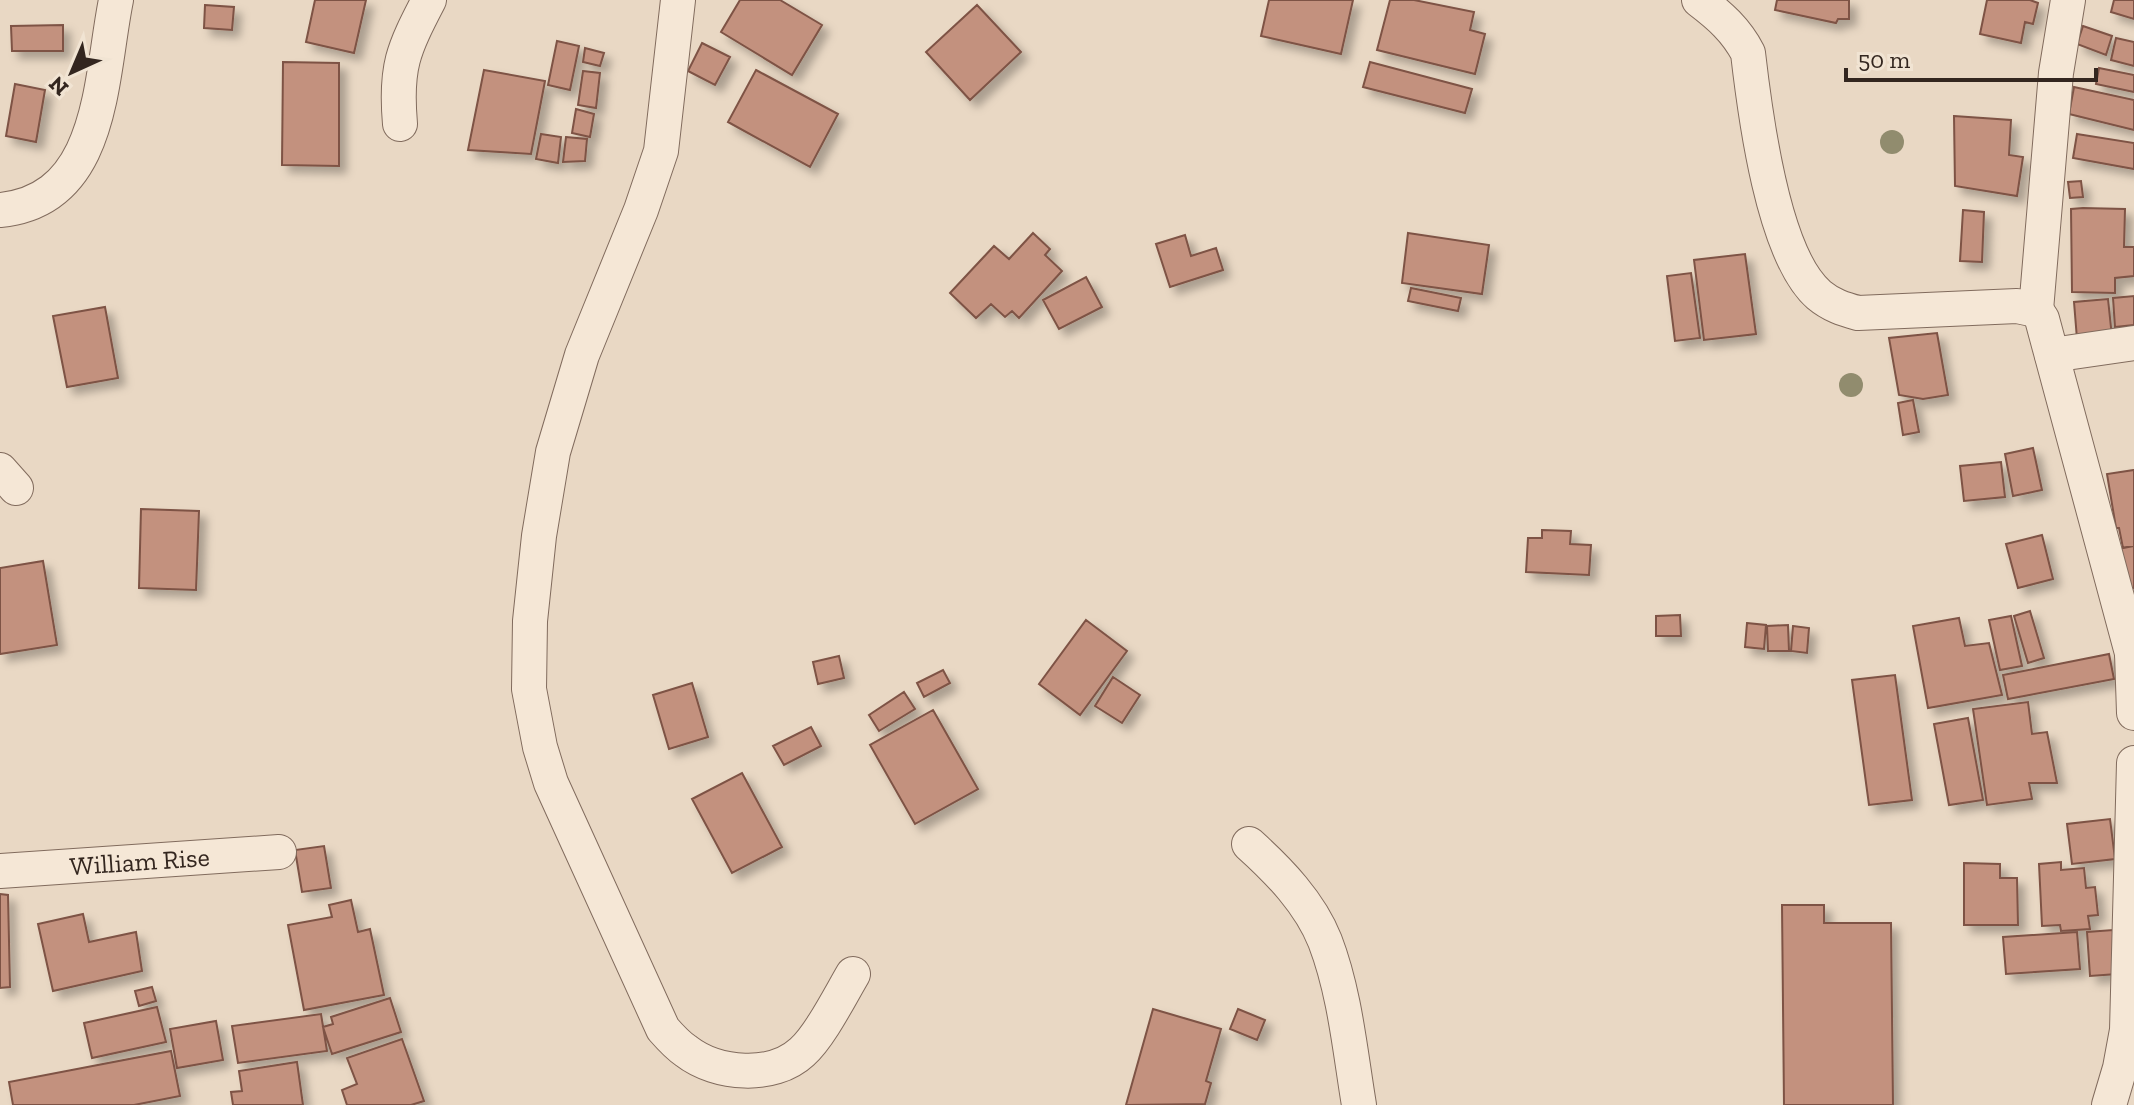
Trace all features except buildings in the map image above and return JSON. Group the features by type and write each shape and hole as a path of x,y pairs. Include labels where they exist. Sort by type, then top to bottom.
{"street":[{"path":"0,210 34,204 61,186 77,163 95,122 116,0"},
{"path":"400,124 398,72 408,40 429,0"},
{"path":"678,0 661,151 641,210 582,355 553,452 539,536 530,621 529,689 540,747 551,783 663,1029 686,1052 710,1064 747,1071 785,1066 805,1050 853,974"},
{"path":"1699,0 1739,36 1748,53 1770,182 1790,251 1818,294 1836,307 1858,313 2017,306 2036,310"},
{"path":"2068,0 2056,73 2036,310 2042,319 2133,652 2134,713"},
{"path":"2052,355 2134,343"},
{"path":"2109,1105 2127,1030 2134,763"},
{"path":"1249,844 1294,889 1324,939 1338,982 1359,1105"},
{"name":"William Rise","path":"0,871 279,852"}]}
